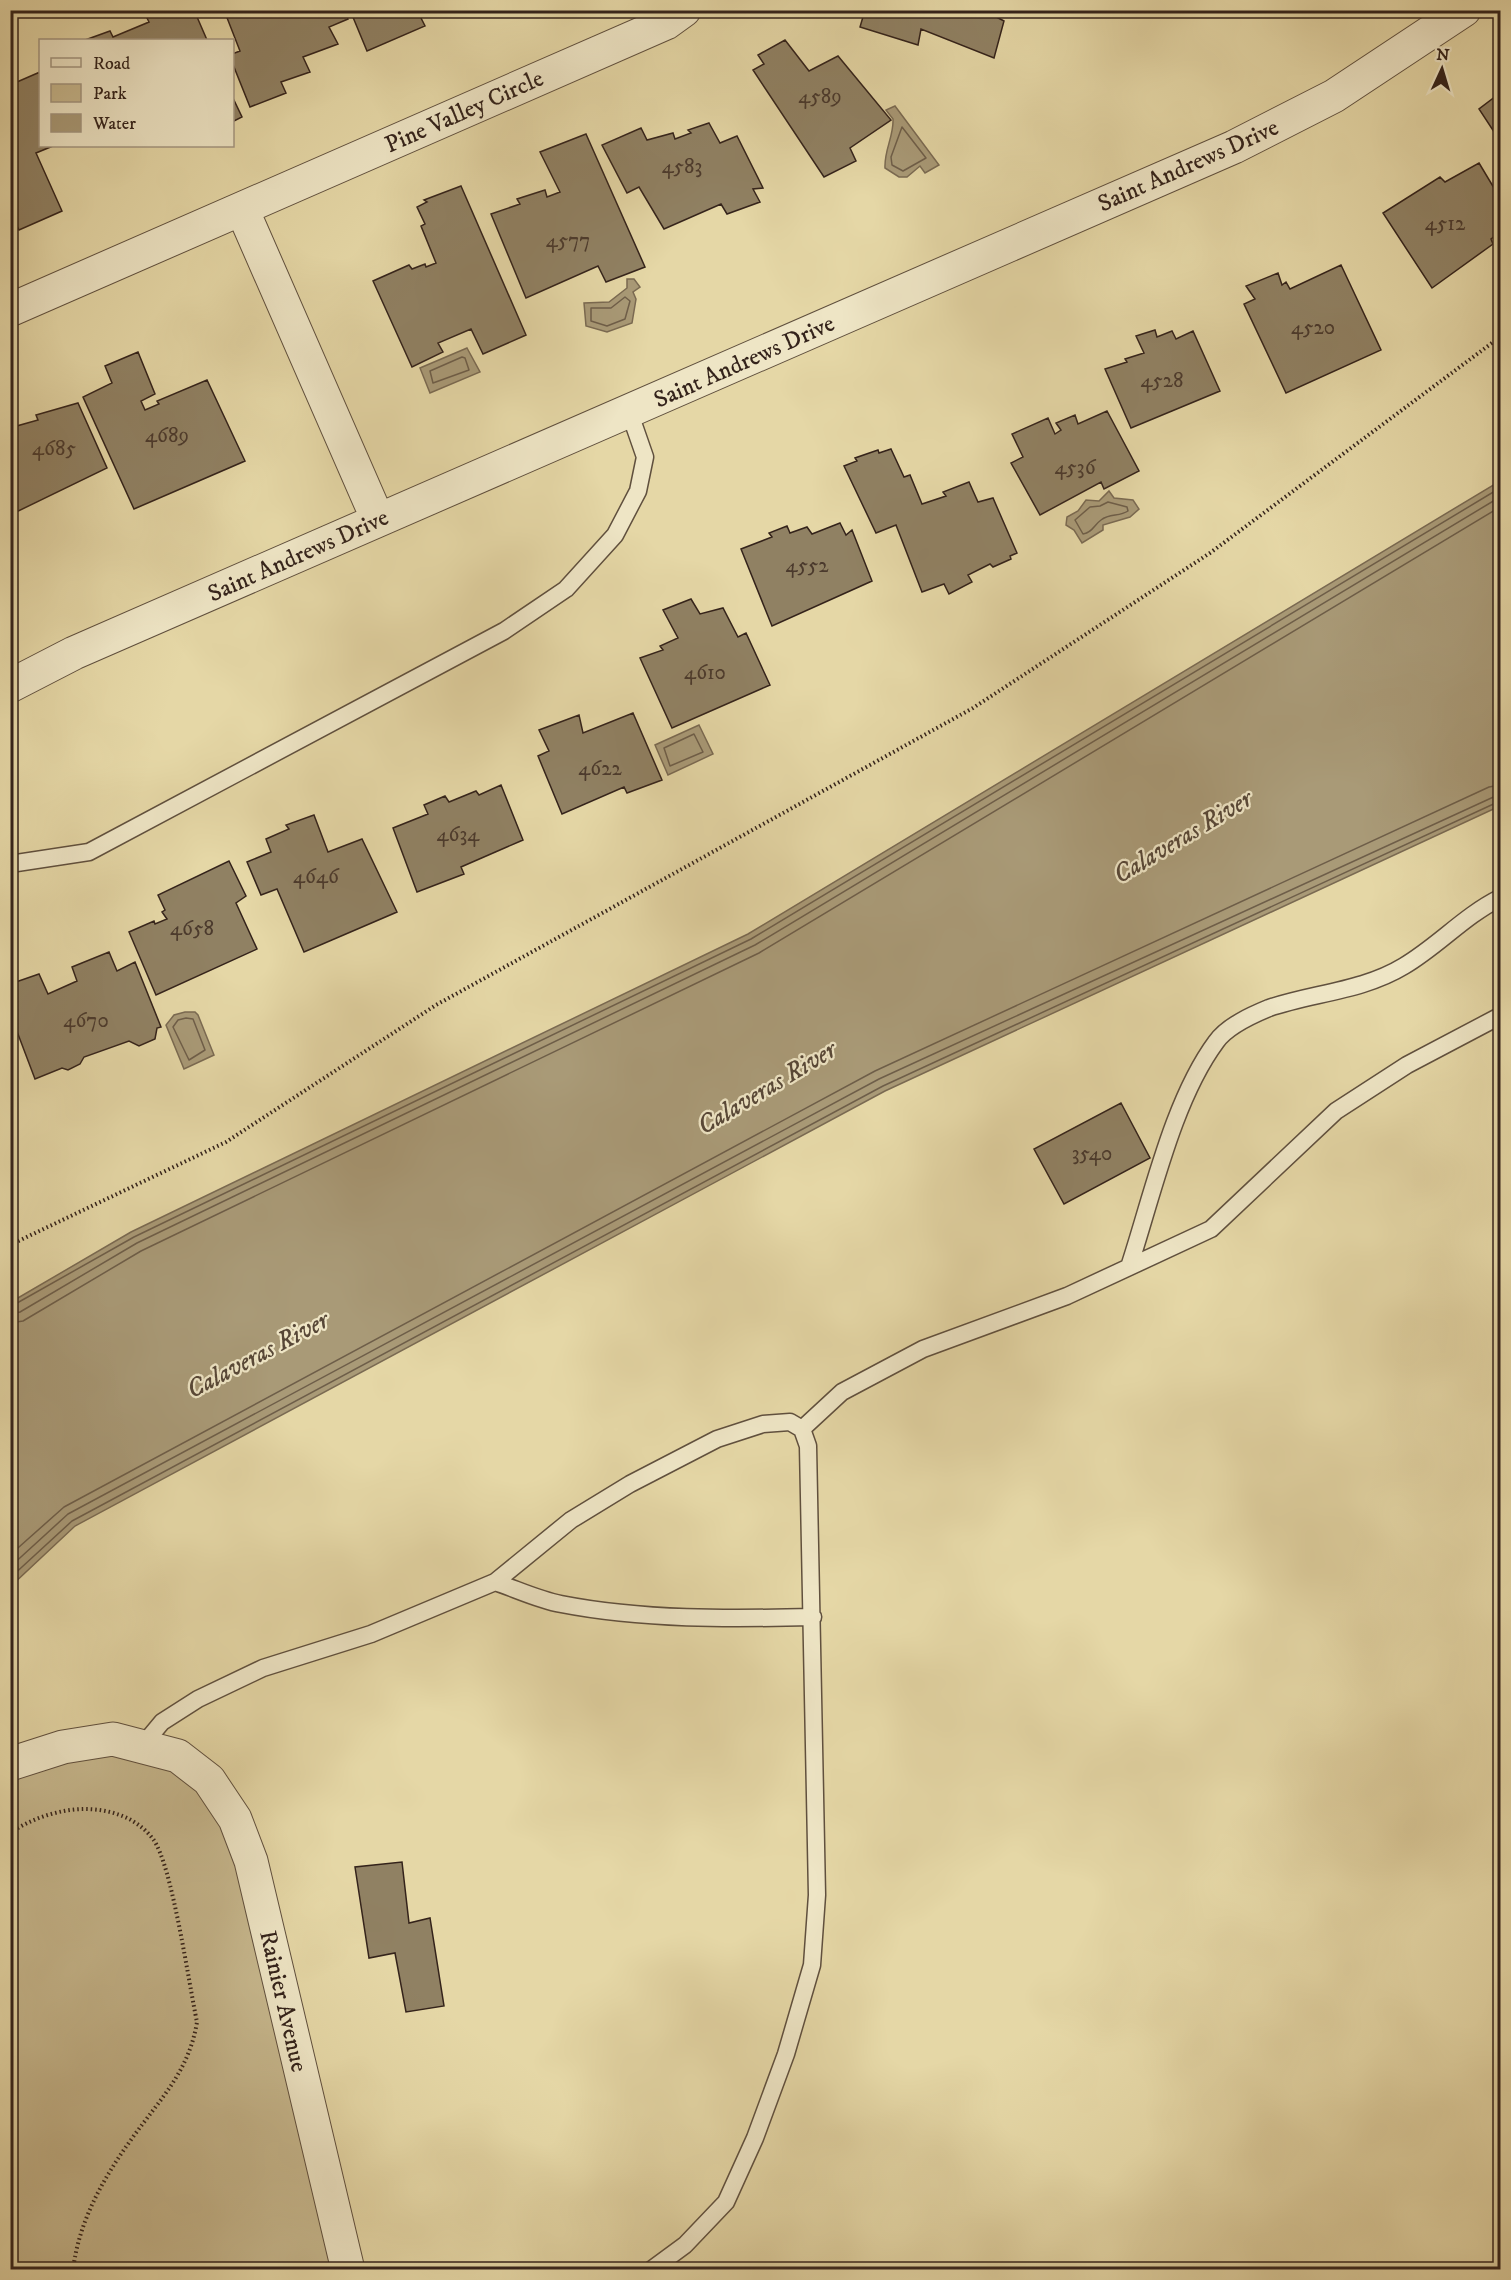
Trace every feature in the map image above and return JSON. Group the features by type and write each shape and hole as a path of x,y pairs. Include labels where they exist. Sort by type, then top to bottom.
{"street":[{"name":"Pine Valley Circle","path":"10,310 666,23 684,10"},
{"name":"Saint Andrews Drive","path":"10,686 74,653 1234,147 1334,96 1464,10"},
{"path":"242,209 378,520"},
{"path":"10,1764 63,1747 113,1739 142,1746"},
{"name":"Rainier Avenue","path":"142,1746 178,1756 209,1780 235,1819 251,1861 348,2270"}],"lane":[{"path":"10,864 89,852 504,631 566,589 615,535 638,491 645,457 629,411"},
{"path":"1129,1267 1176,1121 1198,1071 1217,1040 1243,1020 1270,1008 1367,983 1404,967 1478,909 1500,898"},
{"path":"802,1429 842,1392 923,1349 1067,1296 1211,1229 1336,1111 1407,1065 1500,1016"},
{"path":"142,1746 162,1722 198,1699 254,1673 371,1634 495,1582 571,1520 630,1484 717,1439 763,1424 790,1422 802,1429 808,1446 813,1617 817,1895 812,1965 786,2054 756,2138 726,2202 686,2245 651,2270"},
{"path":"495,1582 559,1604 620,1612 730,1619 813,1617"}],"path":[{"path":"10,1245 226,1142 436,1005 973,708 1210,553 1500,337"},
{"path":"10,1833 41,1818 78,1809 106,1809 128,1818 153,1839 165,1868 197,2022 193,2044 184,2068 96,2193 76,2248 73,2270"}],"green space":[{"path":"113,1739 209,1780 251,1861 348,2269 11,2270 11,1771"}],"water":[{"path":"895,106 939,165 925,173 920,166 907,177 899,177 885,168 893,125 893,119 886,110"},
{"path":"627,279 634,279 640,287 633,292 636,299 632,323 607,332 586,326 584,303 609,302 627,288"},
{"path":"467,348 480,372 430,393 420,368"},
{"name":"Calaveras River","path":"1500,481 1500,806 885,1091 75,1526 11,1586 11,1302 131,1232 748,934"},
{"path":"1109,491 1114,498 1133,500 1139,509 1130,517 1103,525 1103,530 1082,543 1074,530 1066,525 1067,517 1078,511 1086,500 1099,501"},
{"path":"699,725 713,754 668,775 655,745"},
{"path":"195,1012 198,1015 214,1055 184,1069 166,1025 174,1015"}],"building":[{"path":"143,10 194,10 207,39 88,39 110,31 113,37 149,22"},
{"path":"224,10 344,10 348,19 329,27 338,44 303,57 310,72 281,82 286,93 250,107 234,67 234,53 240,51"},
{"path":"350,10 436,10 420,16 425,26 367,51"},
{"path":"865,10 983,10 1004,21 994,58 921,29 918,45 860,27"},
{"path":"785,40 809,71 838,56 891,120 850,148 856,161 824,177 753,70 764,64 758,55"},
{"path":"39,72 39,147 51,147 36,153 62,211 19,230 10,211 10,85"},
{"path":"1500,93 1500,141 1479,109"},
{"path":"234,100 242,117 234,121"},
{"path":"709,123 720,143 737,136 763,188 753,189 760,202 727,214 721,204 664,229 639,187 627,193 602,145 641,128 647,140 673,133 675,139 691,133 688,130"},
{"path":"586,134 645,267 606,282 598,266 526,298 491,214 520,204 517,199 545,190 547,197 560,192 540,152"},
{"path":"1479,163 1500,198 1500,232 1491,239 1493,244 1432,288 1383,213 1440,177 1445,182"},
{"path":"461,186 526,335 483,354 471,329 438,343 443,352 412,367 373,281 409,265 412,269 436,263 421,226 425,224 417,207 427,202 424,200"},
{"path":"1341,265 1381,350 1286,393 1244,304 1255,299 1246,286 1278,273 1282,285 1286,282 1290,289"},
{"path":"1155,330 1157,337 1172,331 1176,339 1193,331 1220,391 1131,428 1105,369 1127,362 1125,359 1144,353 1136,336"},
{"path":"138,352 155,394 141,401 145,410 159,404 157,401 207,380 245,461 134,509 83,397 112,383 105,366"},
{"path":"78,403 107,468 10,515 10,422 13,427 38,420 36,415"},
{"path":"1107,411 1139,471 1104,489 1101,482 1040,515 1011,463 1023,457 1012,434 1048,418 1055,434 1061,430 1056,423 1075,415 1078,424"},
{"path":"891,449 904,477 910,475 922,504 946,496 943,492 969,482 978,502 993,498 1017,553 1010,556 1011,559 993,567 990,564 968,575 972,582 949,594 944,584 922,592 896,525 876,533 844,466 857,461 855,458 878,450 879,453"},
{"path":"840,523 846,535 852,530 872,581 772,626 741,549 772,537 769,533 787,526 790,533 807,527 812,534"},
{"path":"691,599 700,614 723,608 738,637 746,633 770,685 672,728 640,658 663,650 660,646 678,638 663,610"},
{"path":"633,713 662,780 627,793 624,787 562,814 538,756 549,751 539,730 579,715 583,733"},
{"path":"501,785 523,840 461,867 464,874 417,892 393,828 428,814 424,805 445,796 449,802 476,791 479,795"},
{"path":"314,815 328,852 362,839 397,912 304,952 277,889 261,895 247,862 271,852 266,839 289,829 286,825"},
{"path":"229,861 246,896 236,903 257,949 156,995 129,932 154,921 155,924 167,919 162,912 165,910 158,895"},
{"path":"109,952 117,971 135,962 161,1027 157,1028 155,1039 139,1046 129,1041 84,1057 80,1064 68,1070 62,1068 35,1079 10,1013 10,984 39,974 48,994 77,981 72,967"},
{"path":"1121,1103 1150,1158 1064,1204 1034,1149"},
{"path":"402,1862 409,1923 430,1918 444,2006 406,2012 395,1953 369,1958 355,1867"}]}
